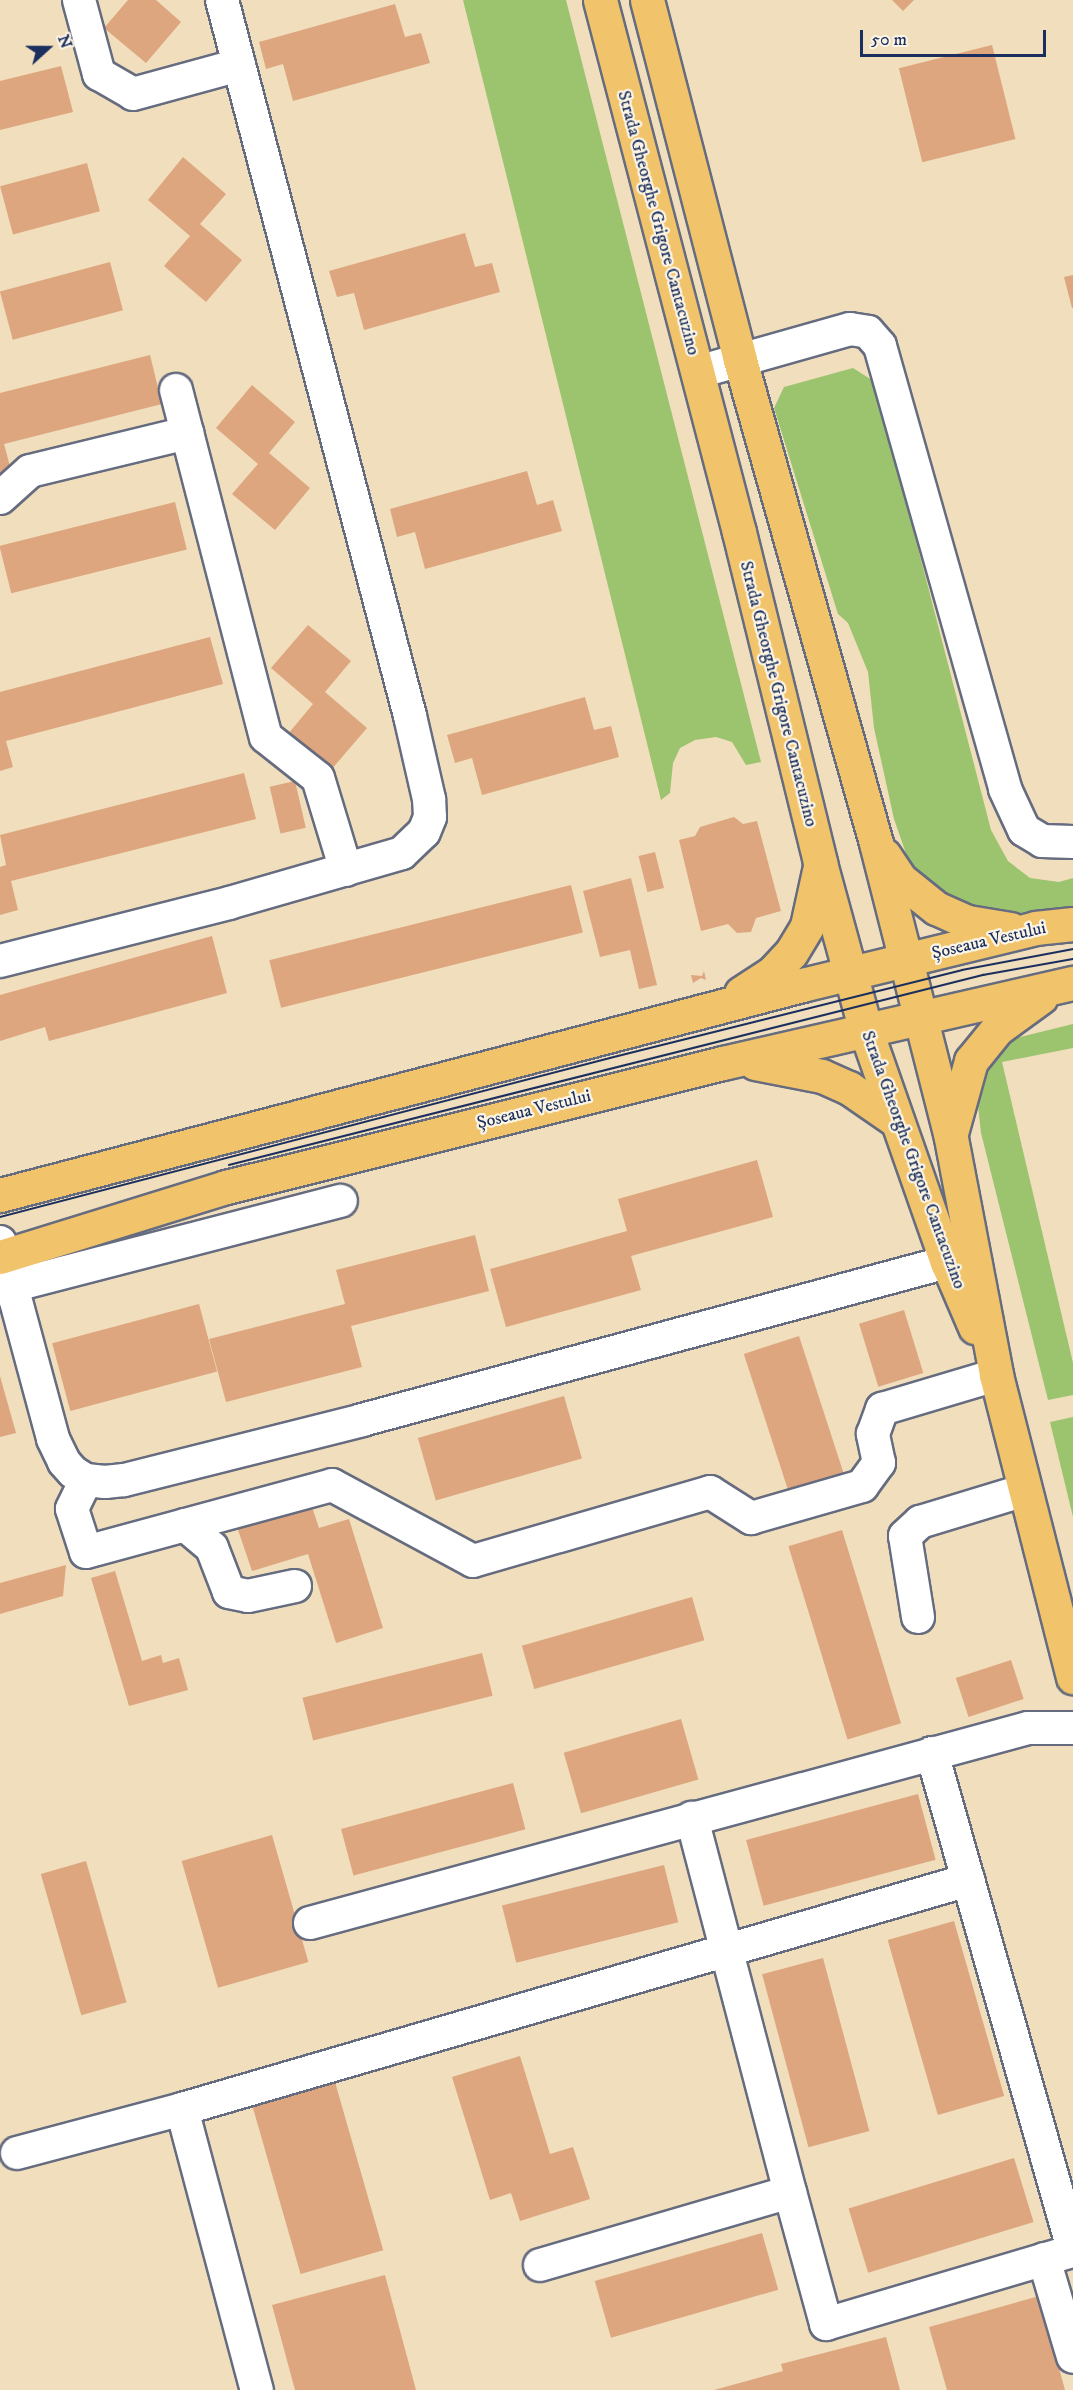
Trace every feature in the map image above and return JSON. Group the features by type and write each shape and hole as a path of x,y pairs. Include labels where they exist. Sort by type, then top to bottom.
{"main road":[{"name":"Strada Gheorghe Grigore Cantacuzino","path":"600,0 698,372 820,864 866,1031 947,1262 996,1375"},
{"name":"Strada Gheorghe Grigore Cantacuzino","path":"647,0 740,360 876,843 906,960 951,1138 996,1375 1073,1677"},
{"path":"876,843 901,880 936,908 990,927 1035,928"},
{"path":"712,1008 757,984 791,953 807,926 817,895 820,864"},
{"name":"Șoseaua Vestului","path":"0,1195 712,1008 1035,928 1073,924"},
{"path":"951,1138 971,1061 1018,1010 1066,984"},
{"name":"Șoseaua Vestului","path":"4,1266 226,1187 723,1063 1066,984"},
{"path":"723,1063 773,1064 822,1076 849,1088 897,1121"}],"street":[{"path":"79,0 99,74 133,94 239,65"},
{"path":"0,961 346,870 402,853 415,844 430,817 429,799 222,0"},
{"path":"698,372 850,329 868,332 880,346 1005,789 1024,830 1042,841 1073,842"},
{"path":"176,390 266,737 318,778 346,870"},
{"path":"0,498 30,471 187,433"},
{"path":"341,1201 4,1266 53,1439 75,1471 72,1509 86,1552 332,1485 473,1561 711,1492 751,1518 862,1486 879,1463 873,1434 882,1409 996,1375"},
{"path":"75,1471 124,1480 362,1420 947,1262"},
{"path":"918,1617 905,1536 920,1522 1025,1490"},
{"path":"185,1525 212,1548 229,1592 248,1596 295,1586"},
{"path":"310,1923 1028,1728 1073,1728"},
{"path":"932,1753 968,1880 1063,2253 1073,2357"},
{"path":"692,1818 826,2324 1063,2253"},
{"path":"17,2153 182,2109 968,1880"},
{"path":"182,2109 257,2390"},
{"path":"540,2265 790,2192"}],"green space":[{"path":"463,0 566,0 761,762 746,765 732,742 716,737 695,740 680,748 673,763 670,793 661,800"},
{"path":"853,368 875,382 991,830 1008,861 1030,878 1059,882 1073,878 1073,910 1004,914 963,909 911,868 894,819 874,728 868,672 848,623 838,614 774,408 784,387"},
{"path":"1073,1024 1073,1048 1002,1062 1073,1363 1073,1395 1048,1400 981,1133 977,1097 991,1058 1016,1038"},
{"path":"1073,1417 1073,1517 1050,1422"}],"building":[{"path":"128,0 156,0 181,22 146,63 104,28"},
{"path":"892,0 914,0 903,11"},
{"path":"395,4 405,37 421,33 430,63 293,101 283,64 266,69 259,42"},
{"path":"992,45 1015,139 922,162 899,68"},
{"path":"61,66 73,112 0,130 0,81"},
{"path":"183,157 226,194 200,224 242,260 206,302 164,266 190,236 148,200"},
{"path":"87,163 100,211 13,235 0,186"},
{"path":"465,233 475,267 492,263 500,292 364,330 354,293 337,297 329,271"},
{"path":"110,262 123,310 13,340 0,291"},
{"path":"1073,275 1073,308 1072,308 1064,277"},
{"path":"150,355 162,404 4,444 11,470 0,473 0,393"},
{"path":"252,385 295,422 269,453 310,488 275,530 232,494 258,464 216,428"},
{"path":"527,471 537,505 553,500 562,531 425,569 415,532 397,537 390,509"},
{"path":"175,502 187,550 11,593 0,546"},
{"path":"308,625 351,661 325,692 367,728 331,770 288,734 313,704 271,668"},
{"path":"210,637 223,684 6,741 13,767 0,771 0,692"},
{"path":"585,697 594,730 611,726 619,757 482,795 472,758 455,763 447,735"},
{"path":"244,773 256,819 11,881 18,910 0,915 0,867 6,865 0,835"},
{"path":"295,781 306,828 280,834 270,787"},
{"path":"734,817 743,824 757,821 781,911 756,918 751,932 737,933 728,924 701,931 679,840 695,836 700,827"},
{"path":"655,852 664,888 647,892 639,856"},
{"path":"631,878 657,985 639,989 630,950 600,957 583,891"},
{"path":"571,885 583,933 281,1008 269,960"},
{"path":"212,936 227,993 49,1041 45,1027 0,1041 0,995"},
{"path":"704,971 706,980 701,978 693,983 691,975 702,976"},
{"path":"757,1160 773,1217 631,1256 641,1290 506,1327 490,1269 627,1231 618,1199"},
{"path":"475,1235 489,1291 351,1326 362,1367 226,1402 209,1339 345,1304 336,1270"},
{"path":"199,1304 217,1372 70,1411 52,1343"},
{"path":"904,1310 923,1373 878,1387 859,1324"},
{"path":"799,1336 845,1477 790,1495 744,1354"},
{"path":"0,1376 16,1433 0,1437"},
{"path":"564,1396 582,1458 436,1500 418,1438"},
{"path":"311,1504 319,1528 349,1519 383,1628 336,1643 308,1554 252,1571 237,1527"},
{"path":"842,1530 901,1723 848,1740 788,1546"},
{"path":"66,1565 63,1596 0,1614 0,1583"},
{"path":"115,1571 142,1661 161,1655 163,1663 179,1658 188,1690 129,1706 91,1578"},
{"path":"692,1597 704,1640 534,1689 522,1646"},
{"path":"482,1653 493,1696 313,1740 302,1698"},
{"path":"1011,1660 1024,1699 969,1717 956,1678"},
{"path":"681,1719 698,1780 581,1813 564,1753"},
{"path":"513,1783 525,1829 353,1875 341,1829"},
{"path":"918,1794 936,1860 764,1906 746,1840"},
{"path":"272,1835 308,1962 218,1988 182,1861"},
{"path":"86,1861 127,2002 81,2015 41,1874"},
{"path":"664,1865 678,1922 516,1963 502,1905"},
{"path":"954,1921 1004,2096 938,2115 888,1940"},
{"path":"823,1958 869,2131 808,2147 762,1974"},
{"path":"520,2056 550,2154 573,2147 590,2199 520,2221 511,2193 490,2200 452,2077"},
{"path":"335,2082 383,2250 301,2274 252,2106"},
{"path":"1014,2158 1034,2222 868,2273 849,2209"},
{"path":"762,2233 778,2290 611,2338 595,2281"},
{"path":"385,2275 416,2390 295,2390 272,2305"},
{"path":"1039,2296 1065,2390 947,2390 929,2327"},
{"path":"886,2337 900,2390 714,2390 783,2371 781,2364"}],"tram line":[{"path":"0,1217 610,1058 962,970 1073,949"},
{"path":"229,1165 983,975 1073,959"}]}
